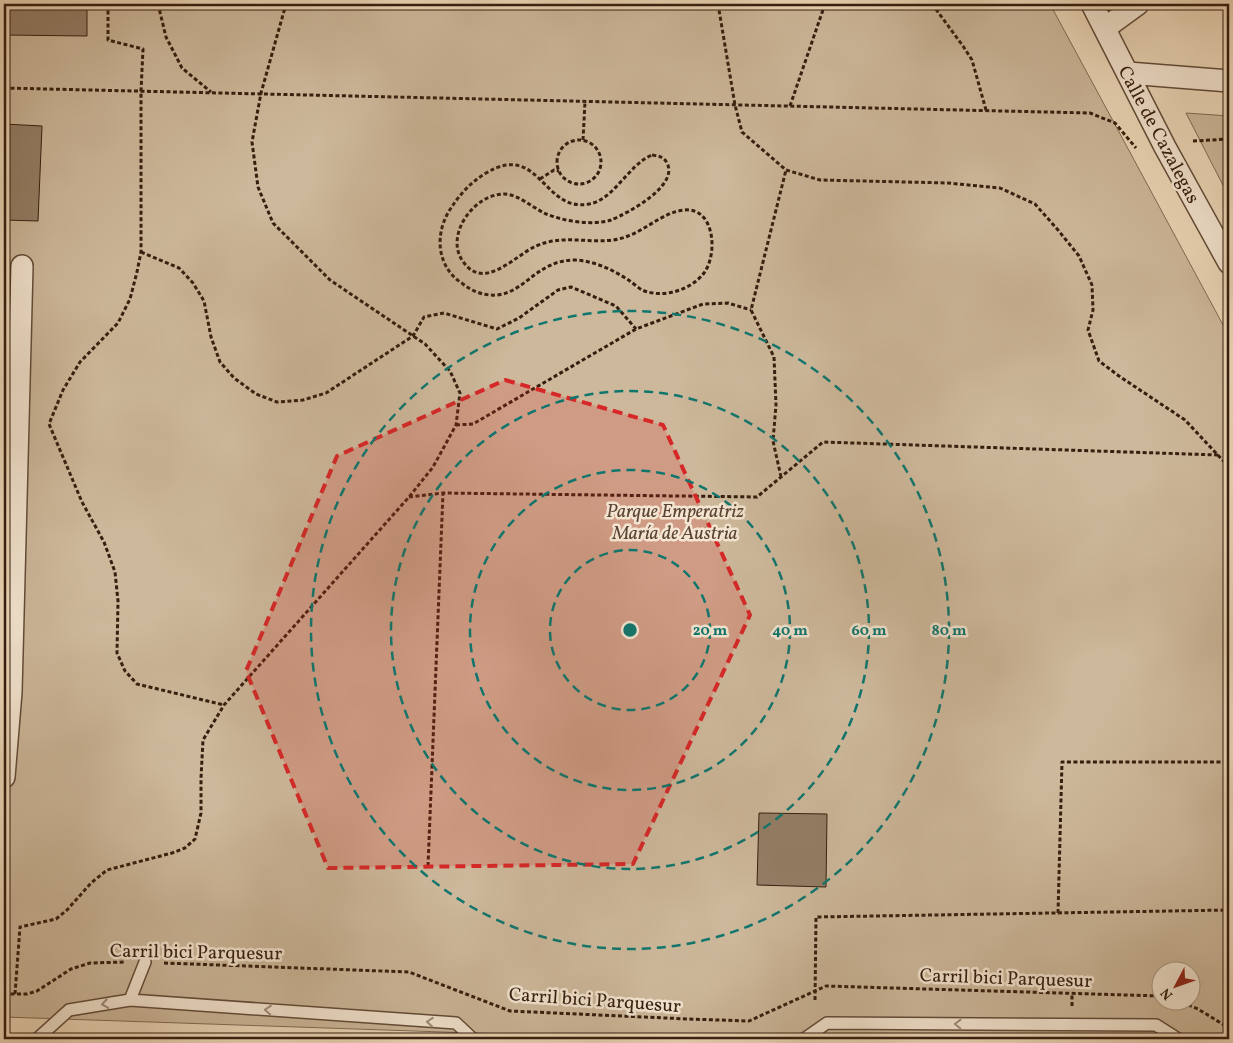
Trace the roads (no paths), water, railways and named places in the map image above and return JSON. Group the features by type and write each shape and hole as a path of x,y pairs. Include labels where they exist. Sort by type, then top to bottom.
{"street":[{"name":"Calle de Cazalegas","path":"1092,4 1165,147 1229,263"},
{"path":"1105,28 1138,4"},
{"path":"1128,73 1229,81"},
{"path":"4,777 11,692 22,266"}],"lane":[{"path":"130,1000 145,962"},
{"path":"37,1039 69,1010 130,1000 456,1023 473,1039"},
{"path":"804,1039 827,1023 836,1023 1156,1025 1178,1039"}],"park label":[{"name":"Parque Emperatriz María de Austria","path":"675,521"}]}
